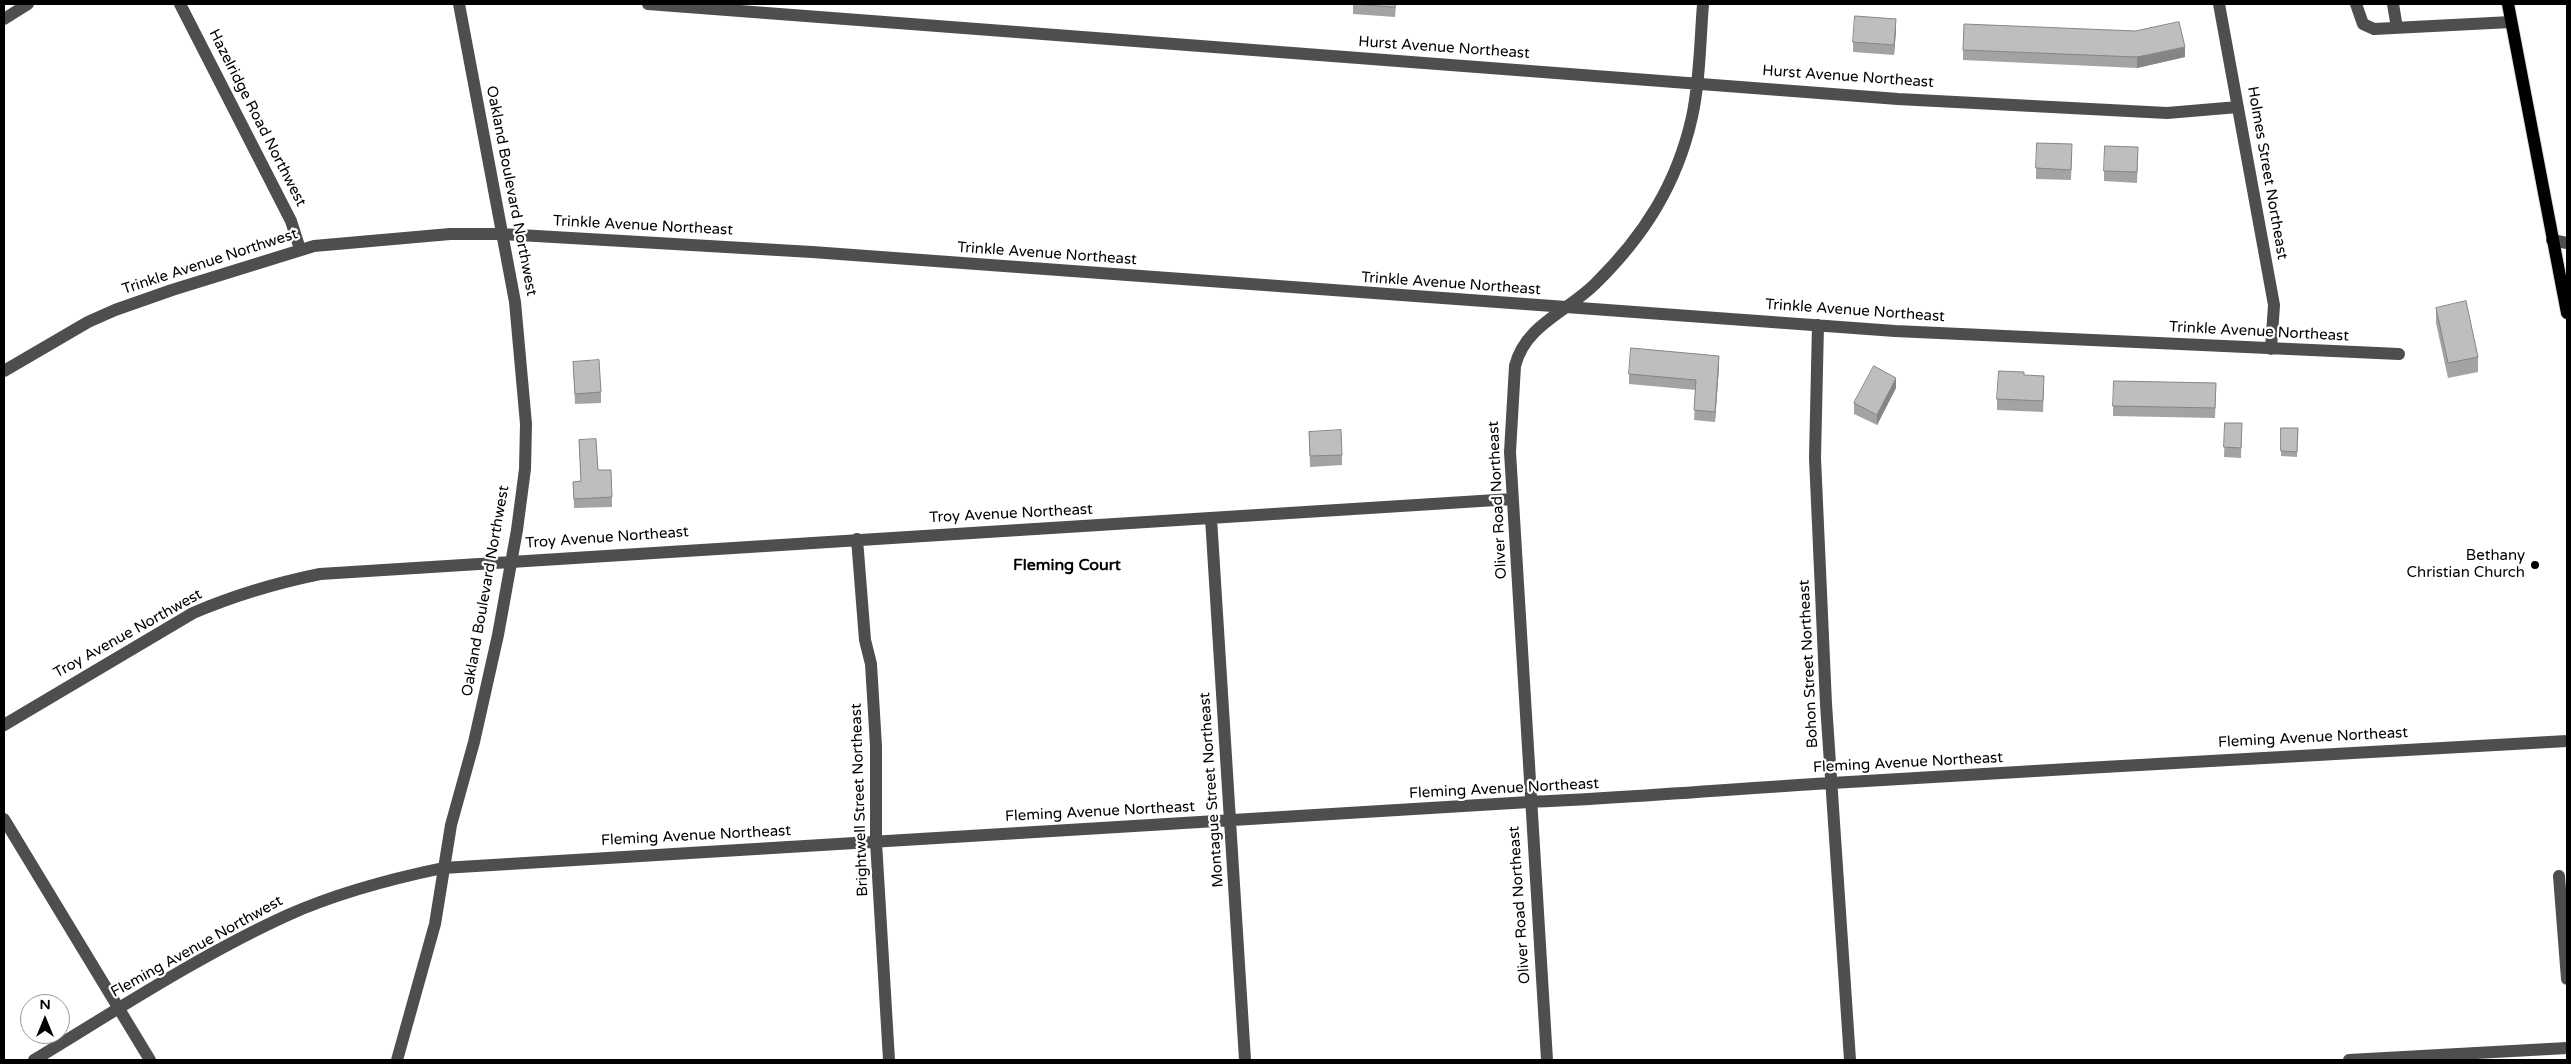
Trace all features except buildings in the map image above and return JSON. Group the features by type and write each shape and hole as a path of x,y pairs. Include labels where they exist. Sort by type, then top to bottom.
{"main road":[{"path":"2508,4 2552,240 2565,292 2567,313"}],"street":[{"path":"4,19 28,4"},
{"name":"Hazelridge Road Northwest","path":"180,4 291,221 300,249"},
{"name":"Oakland Boulevard Northwest","path":"397,1060 435,924 443,868 492,663 512,561 525,469 526,424 515,302 459,4"},
{"name":"Hurst Avenue Northeast","path":"648,4 1619,78 1697,82 1898,99 2168,113 2238,107"},
{"name":"Oliver Road Northeast","path":"1546,1060 1512,499 1510,414 1518,353 1532,332 1567,308 1595,285 1628,249 1657,210 1682,154 1692,116 1697,82 1703,4"},
{"name":"Holmes Street Northeast","path":"2219,4 2274,305 2272,349"},
{"path":"2356,4 2360,19 2367,28 2511,22"},
{"path":"2393,4 2396,28"},
{"name":"Trinkle Avenue Northwest","path":"4,371 88,322 116,310 300,249 450,234 502,234"},
{"name":"Trinkle Avenue Northeast","path":"502,234 812,252 1818,325 2398,354"},
{"path":"2552,240 2567,243"},
{"name":"Bohon Street Northeast","path":"1818,325 1815,458 1832,783 1850,1060"},
{"name":"Troy Avenue Northeast","path":"512,561 1512,499"},
{"name":"Montague Street Northeast","path":"1211,518 1225,773 1232,820 1245,1060"},
{"name":"Brightwell Street Northeast","path":"857,539 866,640 871,664 876,746 876,842 889,1060"},
{"name":"Troy Avenue Northwest","path":"4,725 193,613 222,601 278,583 354,570 512,561"},
{"name":"Fleming Avenue Northeast","path":"443,868 1530,802 1623,798 1832,783 2567,741"},
{"path":"4,819 150,1060"},
{"name":"Fleming Avenue Northwest","path":"34,1060 239,939 288,915 347,892 392,879 443,868"},
{"path":"2559,876 2567,979"},
{"path":"2349,1060 2567,1048"}],"place":[{"name":"Bethany Christian Church","path":"2535,565"}],"district":[{"name":"Fleming Court","path":"1067,566"}]}
